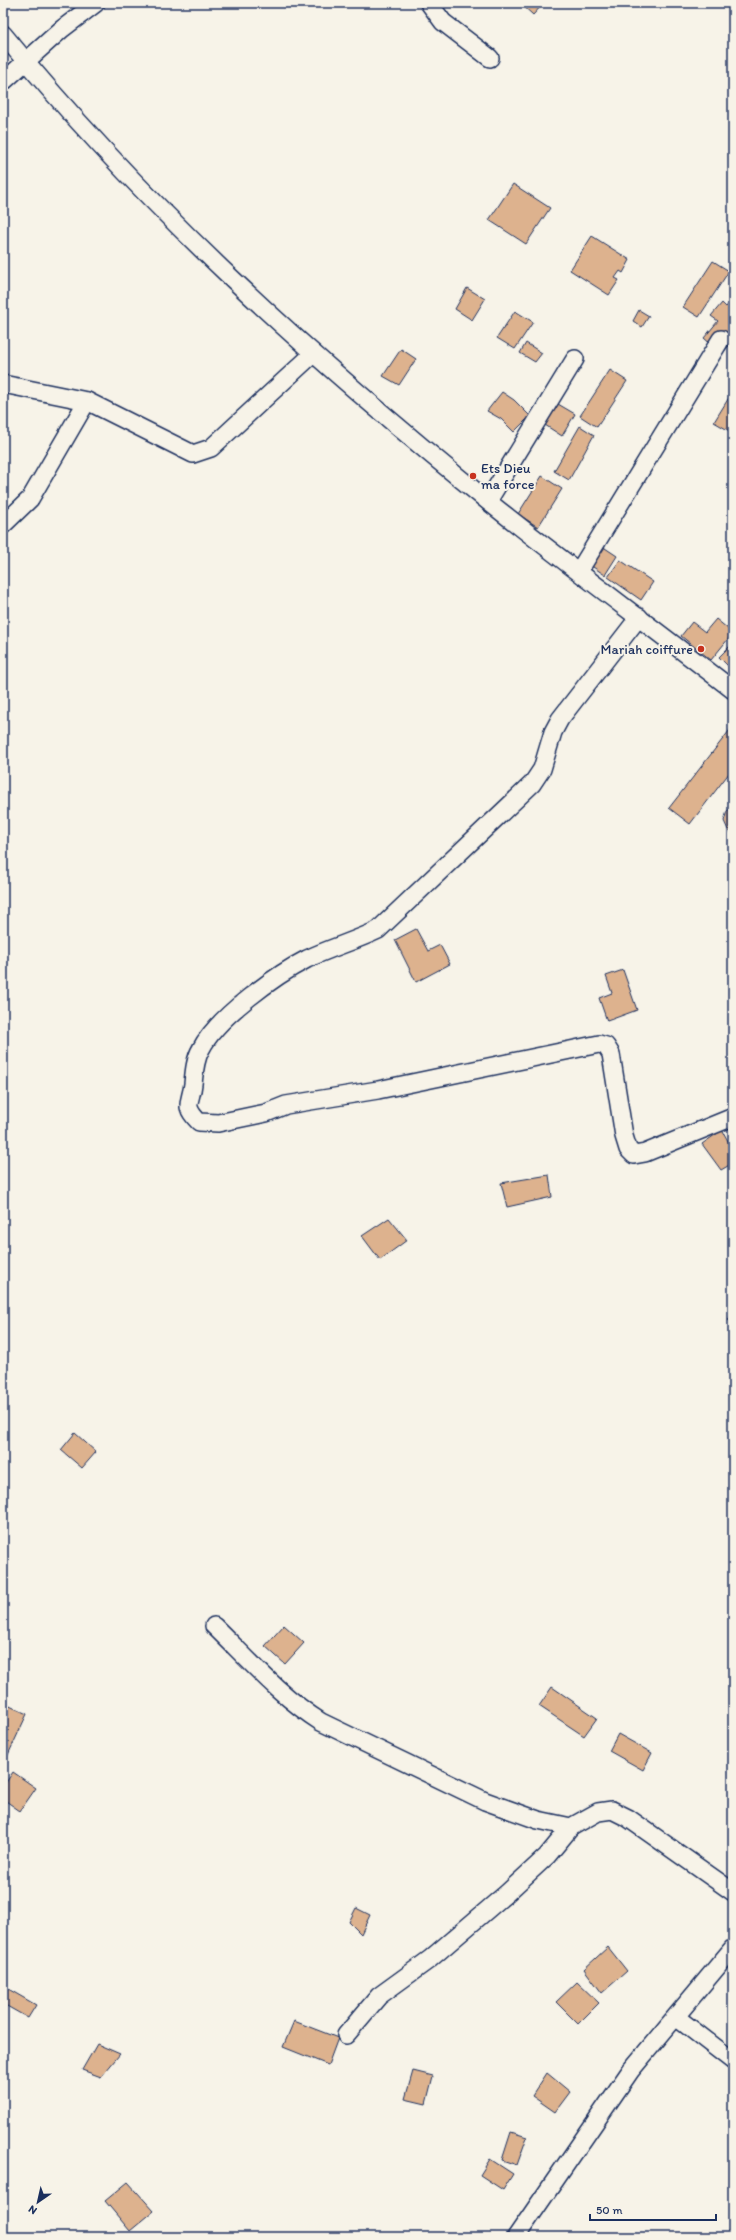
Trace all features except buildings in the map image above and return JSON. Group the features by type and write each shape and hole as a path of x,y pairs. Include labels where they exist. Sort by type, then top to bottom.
{"street":[{"path":"3,82 96,3"},
{"path":"428,3 443,22 490,58"},
{"path":"3,34 25,62 186,235 313,354 488,501 733,690"},
{"path":"579,571 721,339"},
{"path":"3,384 87,401 193,454 211,448 313,354"},
{"path":"488,501 575,359"},
{"path":"3,525 30,498 87,401"},
{"path":"639,617 560,719 553,732 542,769 532,784 378,930 355,941 307,959 245,1000 214,1030 200,1049 194,1070 192,1088 187,1101 190,1113 199,1122 218,1123 266,1113 286,1105 378,1090 599,1044 606,1046 611,1054 624,1136 628,1149 634,1155 645,1153 733,1117"},
{"path":"214,1626 283,1694 302,1710 321,1722 485,1801 538,1820 571,1826"},
{"path":"346,2035 379,1996 430,1959 501,1898 546,1856 571,1826 598,1812 612,1810 628,1818 733,1892"},
{"path":"516,2237 631,2070 733,1948"},
{"path":"676,2017 733,2061"}],"place":[{"name":"Ets Dieu ma force","path":"473,476"},
{"name":"Mariah coiffure","path":"701,649"}]}
